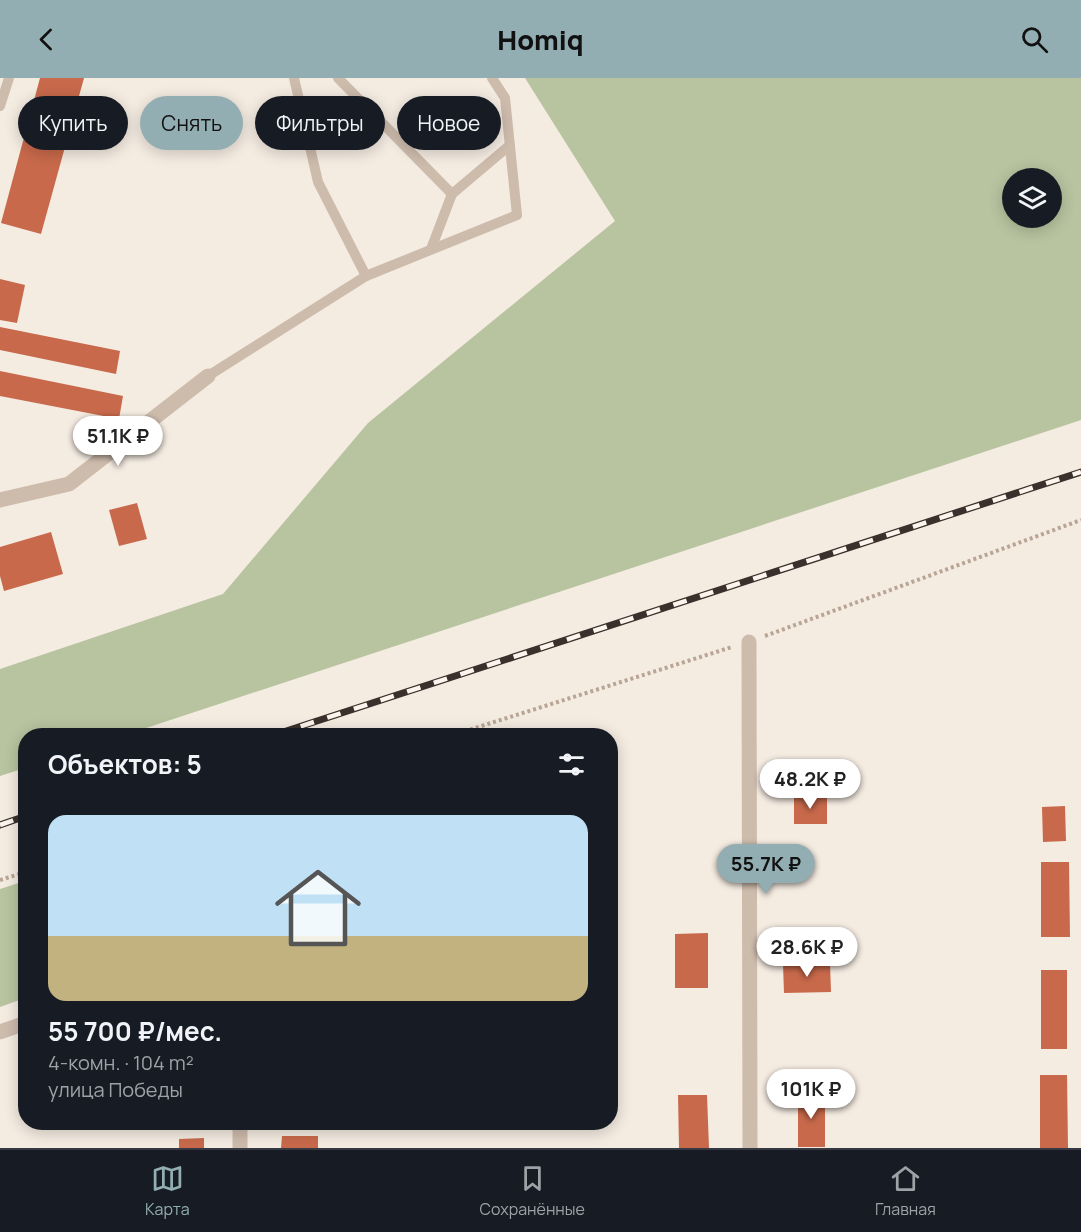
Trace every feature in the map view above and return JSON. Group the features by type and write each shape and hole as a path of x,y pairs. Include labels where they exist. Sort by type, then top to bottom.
{"street":[{"path":"0,500 69,484 208,376"},
{"path":"749,642 750,1148"},
{"path":"0,1032 18,1026"},
{"path":"240,1130 240,1148"}],"lane":[{"path":"0,106 9,78"},
{"path":"294,78 318,182 366,276"},
{"path":"338,78 453,194"},
{"path":"208,376 366,276 517,215 505,98 492,78"},
{"path":"431,249 453,194 510,145"}],"path":[{"path":"475,728 749,642 1081,520"},
{"path":"0,880 18,874"}],"green space":[{"path":"525,78 1081,78 1081,420 146,728 18,728 18,770 0,776 0,669 223,594 368,423 615,221"},
{"path":"18,883 18,1001 0,1007 0,889"}],"building":[{"path":"40,78 84,78 79,96 35,96"},
{"path":"21,150 64,150 41,234 1,223"},
{"path":"0,279 25,285 17,323 0,320"},
{"path":"0,327 120,351 116,374 0,350"},
{"path":"0,371 123,396 119,419 0,396"},
{"path":"137,503 147,539 119,546 109,510"},
{"path":"51,532 63,574 4,591 0,576 0,547"},
{"path":"794,795 827,795 827,824 794,824"},
{"path":"1065,806 1066,841 1043,842 1042,807"},
{"path":"1041,862 1069,862 1070,937 1041,937"},
{"path":"708,933 708,988 675,988 675,934"},
{"path":"830,963 831,992 784,993 783,964"},
{"path":"1041,970 1067,970 1067,1049 1041,1049"},
{"path":"1040,1075 1067,1075 1068,1148 1040,1148"},
{"path":"798,1092 825,1092 825,1147 798,1147"},
{"path":"678,1095 707,1095 709,1148 679,1148"},
{"path":"282,1136 318,1136 318,1148 281,1148"},
{"path":"204,1138 204,1148 179,1148 179,1139"}],"railway":[{"path":"295,728 1081,472"},
{"path":"0,825 18,819"}]}
